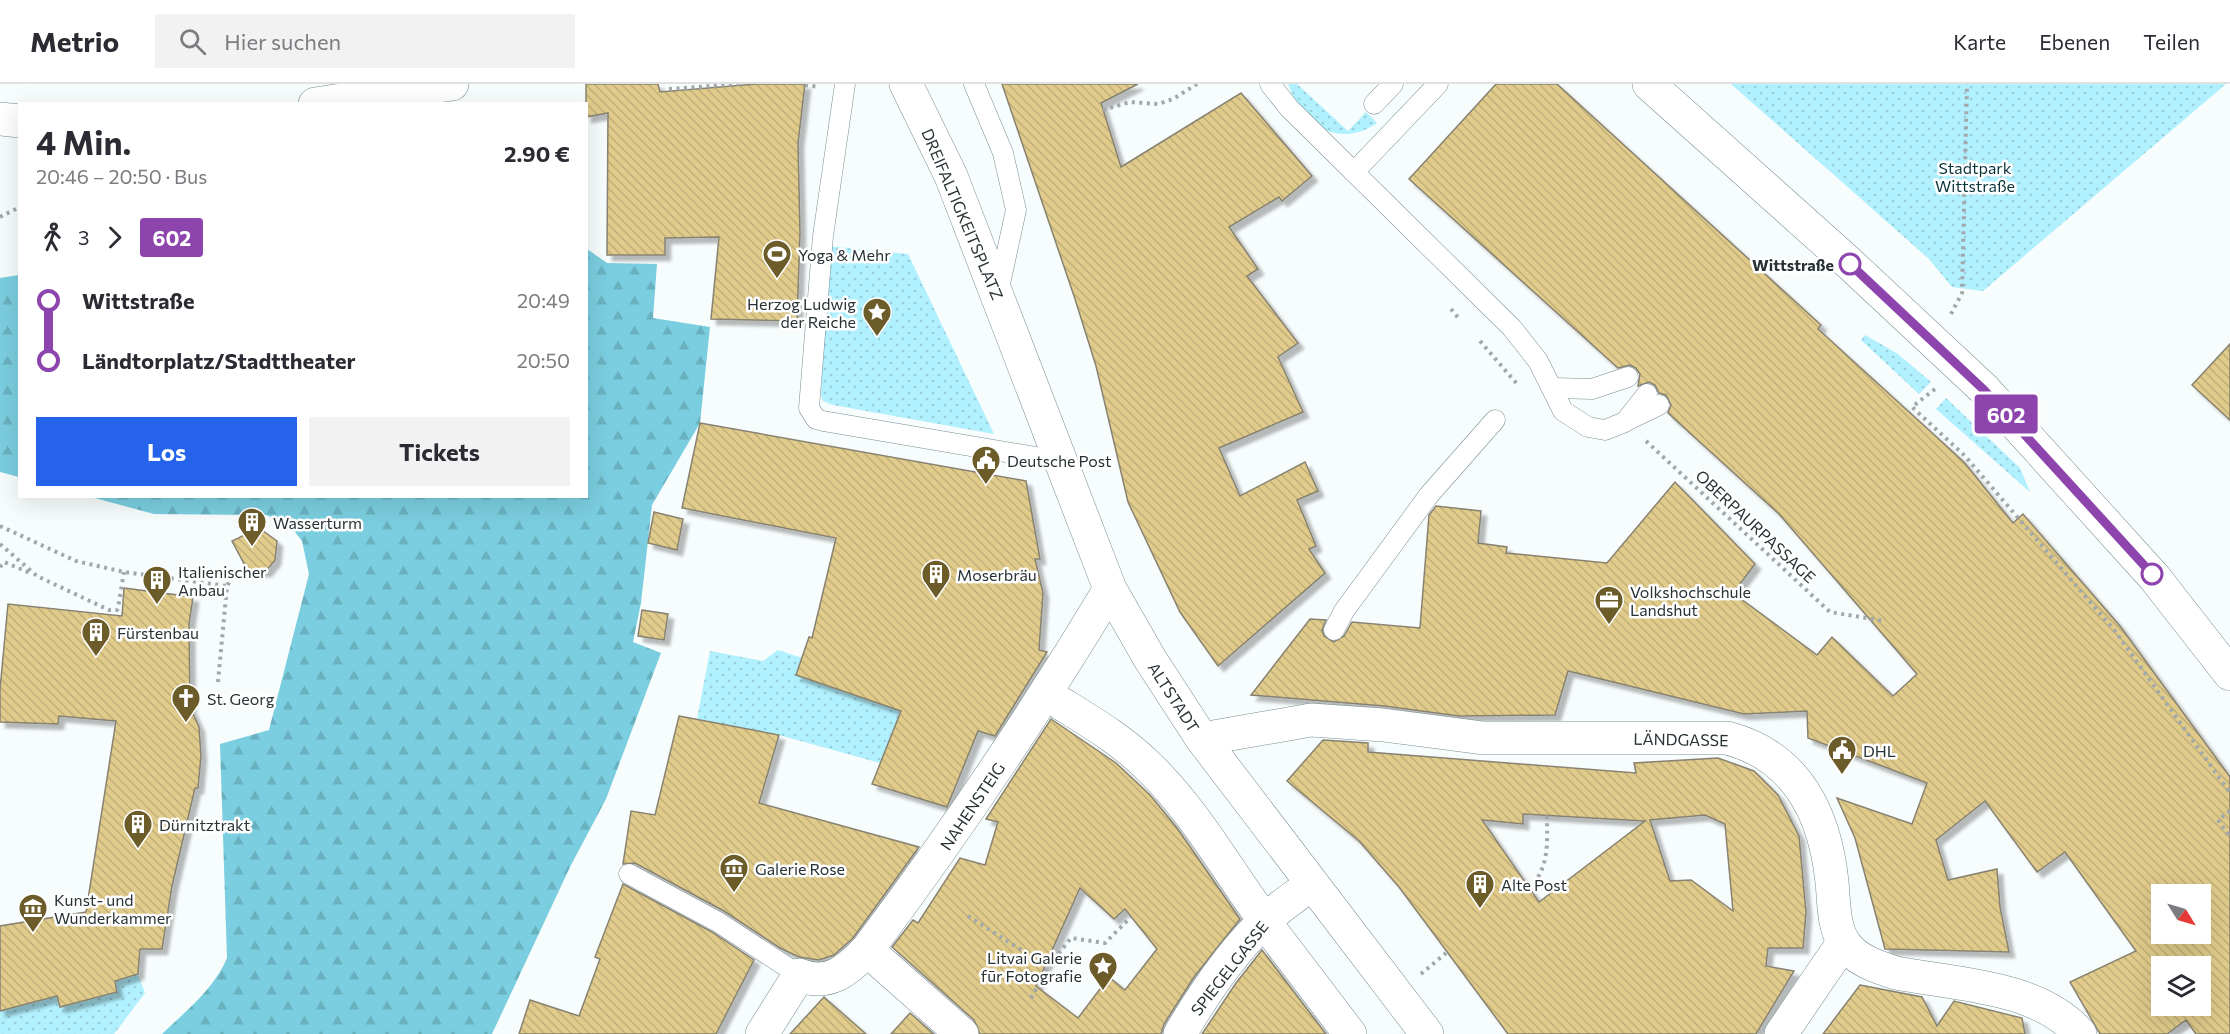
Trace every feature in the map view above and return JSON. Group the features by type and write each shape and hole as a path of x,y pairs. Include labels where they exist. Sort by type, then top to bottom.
{"street":[{"path":"329,102 452,84"},
{"name":"DREIFALTIGKEITSPLATZ","path":"906,84 951,176 1000,304"},
{"path":"1649,84 1962,368 2155,578 2230,674"},
{"path":"0,119 18,121"},
{"name":"ALTSTADT","path":"1000,304 1110,589 1150,660 1202,739 1427,1034"},
{"name":"NAHENSTEIG","path":"799,975 813,980 830,978 854,963 867,950 938,856 1029,720 1110,589"},
{"path":"1062,704 1117,740 1148,765 1179,799 1263,920 1350,1034"},
{"name":"LÄNDGASSE","path":"1202,739 1304,711 1483,738 1727,738 1747,743 1777,761 1796,779 1811,802 1822,830 1831,870 1836,923 1843,943"},
{"name":"SPIEGELGASSE","path":"1180,1034 1213,984 1248,939 1270,916 1311,884"},
{"path":"1781,1034 1843,943 1860,958 1896,973 2018,995 2064,1018 2080,1034"},
{"path":"867,950 962,1034"},
{"path":"762,1034 799,975"}],"lane":[{"path":"845,84 823,236 809,408 811,414 823,421 1059,461"},
{"path":"974,84 1003,153 1016,210 1000,304"},
{"path":"1270,84 1289,108 1512,328 1538,361 1554,388 1563,411 1588,427 1605,430 1627,421 1653,399"},
{"path":"1374,104 1393,84"},
{"path":"1354,172 1438,84"},
{"path":"1554,388 1593,389 1605,385 1622,372"},
{"path":"1334,630 1344,611 1429,495 1495,420"},
{"name":"NAHENSTEIG","path":"629,874 718,922 799,975"}],"path":[{"path":"669,88 740,84"},
{"path":"1103,110 1130,102 1158,104 1173,99 1197,84"},
{"path":"1936,342 1962,292 1966,84"},
{"path":"0,217 18,208"},
{"path":"1480,341 1523,390"},
{"path":"1962,368 1912,407 1965,456 2115,631 2230,793"},
{"name":"OBERPAURPASSAGE","path":"1627,421 1830,612 1884,621"},
{"path":"0,526 76,561 124,572 227,586"},
{"path":"0,544 37,576"},
{"path":"0,567 4,562 64,591 115,611 119,606 124,572"},
{"path":"218,682 227,586 237,567"},
{"path":"2230,811 2217,820 2230,837"},
{"path":"1530,889 1539,879 1546,862 1547,815"},
{"path":"968,916 1048,967"},
{"path":"1031,998 1048,967 1071,938 1105,943 1131,917"}],"green space":[{"path":"1288,84 1297,84 1348,131 1366,112 1377,123 1362,131 1348,134 1323,129 1303,111"},
{"name":"Stadtpark Wittstraße","path":"1731,84 2226,84 1983,291 1952,287 1929,259"},
{"path":"827,246 908,254 994,434 833,405 823,401 821,395"},
{"path":"588,250 607,263 657,264 653,318 710,327 700,423 652,505 641,603 633,642 661,653 606,799 570,867 492,1034 162,1034 207,990 227,958 220,744 269,730 309,574 302,541 288,523 266,515 154,514 95,498 588,498"},
{"path":"18,275 18,477 0,472 0,278"},
{"path":"1865,335 1898,354 1931,382 1919,394 1861,340"},
{"path":"1946,398 2020,468 2030,492 1936,409"},
{"path":"778,650 802,658 927,720 891,737 880,763 779,735 697,719 710,651 763,661"},
{"path":"138,974 145,993 114,1034 0,1034 0,1011 57,996 60,1007 117,992 115,981"}],"building":[{"path":"586,84 658,84 660,92 756,84 805,84 798,143 800,233 797,321 711,319 719,237 665,238 665,255 607,255 608,113 588,117 588,102 586,102"},
{"path":"1002,84 1138,84 1101,103 1121,167 1241,93 1312,176 1282,201 1279,197 1229,227 1258,269 1247,276 1298,343 1278,357 1303,412 1219,448 1240,496 1305,462 1318,491 1297,500 1316,546 1309,549 1325,573 1218,666 1180,612 1128,502 1096,366"},
{"path":"1496,84 1557,84 1821,325 1818,329 1964,462 2013,523 2023,514 2120,626 2230,777 2230,1034 2196,1034 2186,1020 2167,1034 2100,1034 2070,982 2136,951 2065,852 2037,872 1985,801 1936,840 1948,880 1997,869 2000,907 2009,952 1885,949 1855,838 1837,798 1912,824 1927,783 1808,738 1807,711 1744,714 1568,671 1555,715 1459,716 1384,706 1251,695 1310,619 1326,620 1322,630 1324,636 1334,642 1344,636 1352,622 1420,628 1429,515 1436,506 1481,511 1478,543 1507,547 1506,553 1607,563 1675,482 1755,564 1733,593 1817,655 1832,637 1893,696 1917,674 1779,514 1668,413 1671,405 1666,395 1659,393 1655,385 1649,382 1638,386 1640,374 1636,368 1630,365 1618,368 1409,179"},
{"path":"2230,344 2230,420 2192,385"},
{"path":"700,423 1026,481 1040,559 1035,559 1043,593 1039,650 1047,652 995,736 978,731 947,807 872,784 901,711 796,675 809,637 812,638 836,538 682,508"},
{"path":"654,512 683,519 677,550 648,543"},
{"name":"Wasserturm","path":"259,528 277,541 275,560 266,571 248,571 232,541"},
{"path":"124,588 193,597 189,624 190,707 199,727 201,756 198,788 195,788 172,886 162,949 140,949 138,974 115,981 117,992 60,1007 57,996 0,1011 0,926 86,912 116,721 59,716 58,724 0,722 0,689 8,604 122,616"},
{"path":"642,610 668,614 664,640 638,636"},
{"path":"679,716 779,735 759,803 919,847 853,938 834,955 819,960 799,957 780,948 724,911 635,863 623,864 631,811 655,815"},
{"path":"1051,719 1116,763 1150,795 1177,828 1240,919 1194,977 1164,1024 1161,1034 980,1034 974,1020 892,947 913,920 918,923 960,858 985,865 998,822 986,819","holes":["1080,888 1114,919 1125,909 1157,949 1125,990 1109,977 1078,1018 1036,986"]},
{"path":"1323,740 1368,743 1368,752 1636,773 1634,763 1718,758 1754,771 1778,795 1799,836 1806,912 1803,948 1768,948 1766,966 1794,971 1756,1034 1508,1034 1399,887 1359,841 1287,781","holes":["1523,814 1644,821 1645,821 1539,902 1482,820 1523,824","1705,815 1725,824 1733,911 1691,880 1670,881 1650,820"]},
{"path":"623,884 712,932 754,960 716,1034 519,1034 530,1000 579,1016 600,959 595,957"},
{"path":"1262,950 1326,1034 1202,1034 1236,983"},
{"path":"1860,985 1922,997 1937,1026 1954,1001 2022,1018 2025,1034 1823,1034"},
{"path":"824,997 866,1034 790,1034"},
{"path":"910,1013 934,1034 891,1034"}],"bus line":[{"name":"602","path":"1850,264 1936,342 1984,390 2152,574"}],"place":[{"name":"Wittstraße","path":"1850,264"},
{"name":"Yoga & Mehr","path":"777,280"},
{"name":"Herzog Ludwig der Reiche","path":"877,338"},
{"name":"Deutsche Post","path":"986,486"},
{"name":"Wasserturm","path":"252,548"},
{"name":"Moserbräu","path":"936,600"},
{"name":"Italienischer Anbau","path":"157,606"},
{"name":"Volkshochschule Landshut","path":"1609,626"},
{"name":"Fürstenbau","path":"96,658"},
{"name":"St. Georg","path":"186,724"},
{"name":"DHL","path":"1842,776"},
{"name":"Dürnitztrakt","path":"138,850"},
{"name":"Galerie Rose","path":"734,894"},
{"name":"Alte Post","path":"1480,910"},
{"name":"Kunst- und Wunderkammer","path":"33,934"},
{"name":"Litvai Galerie fūr Fotografie","path":"1103,992"}]}
